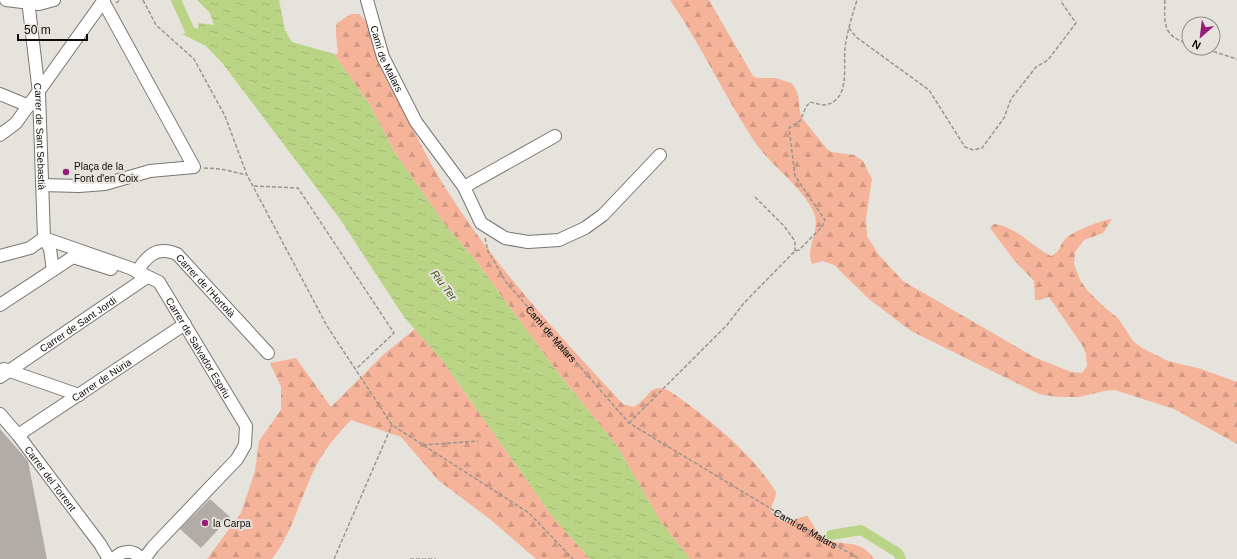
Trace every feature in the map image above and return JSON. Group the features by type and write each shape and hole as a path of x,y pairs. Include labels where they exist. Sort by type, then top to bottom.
{"street":[{"path":"6,0 39,4 54,0"},
{"path":"0,136 16,123 39,93 103,0 194,167 150,171 105,184 80,186 42,185"},
{"name":"Camí de Malars","path":"367,0 383,57 416,122 464,187 481,223"},
{"name":"Carrer de Sant Sebastià","path":"28,2 39,93 44,238 50,249 54,270"},
{"path":"0,94 29,106"},
{"path":"464,187 555,136"},
{"path":"481,223 506,238 528,242 560,240 585,228 603,215 660,155"},
{"path":"0,256 30,248 44,238"},
{"name":"Carrer de Salvador Espriu","path":"44,238 159,282 246,426 245,445 237,459 153,547 135,555"},
{"name":"Carrer de l'Hortolà","path":"137,274 145,258 158,251 169,250 177,254 268,353"},
{"path":"0,305 73,257 137,274"},
{"name":"Carrer de Sant Jordi","path":"3,372 137,274"},
{"name":"Carrer de Núria","path":"18,434 185,324"},
{"path":"3,372 79,395"},
{"name":"Carrer del Torrent","path":"0,414 18,434 100,544 109,559"},
{"path":"100,544 135,555"},
{"path":"114,559 135,555"}],"path":[{"path":"143,0 156,25 194,59 225,116 234,144 247,175 327,326 392,425 492,487 529,513 574,559"},
{"path":"629,423 727,325 744,303 795,251 799,250 818,231 824,220 795,176 789,128 800,121 806,107 810,102 824,105 832,102 842,91 845,69 844,49 848,28 857,0"},
{"path":"848,28 856,37 929,90 965,147 973,150 982,148 1004,118 1011,99 1036,67 1048,60 1076,23 1062,3 1062,0"},
{"path":"1165,0 1164,20 1167,31 1176,40 1181,42"},
{"path":"1221,54 1237,59"},
{"path":"194,167 221,169 247,175"},
{"path":"253,186 298,188 394,333 356,369"},
{"path":"754,197 784,226 795,241 795,251"},
{"name":"Camí de Malars","path":"481,223 488,251 506,282 629,423 778,513 860,559"},
{"path":"334,559 392,425"},
{"path":"423,445 478,441"},
{"path":"410,559 436,559"}],"green space":[{"path":"670,0 709,0 753,76 757,78 776,78 791,83 797,91 802,118 827,149 831,152 854,155 863,161 872,179 866,218 867,236 879,255 903,281 1034,357 1071,372 1082,373 1087,366 1086,354 1082,345 1049,297 1035,300 1034,281 1014,260 990,228 994,224 1010,229 1051,256 1058,251 1064,240 1070,235 1081,229 1112,219 1103,233 1084,240 1075,252 1074,264 1080,280 1087,290 1104,307 1118,318 1133,341 1142,348 1168,361 1201,369 1237,382 1237,444 1174,409 1115,390 1079,397 1057,397 1039,394 911,331 869,299 834,265 822,261 812,264 810,251 816,226 814,213 803,195 754,141"},
{"path":"351,14 359,14 365,20 422,147 442,183 488,250 540,313 623,404 633,407 640,403 655,389 663,388 670,392 688,404 725,434 758,467 776,492 771,511 776,517 784,522 788,522 807,516 824,538 831,541 857,545 869,552 874,559 690,559 661,522 617,446 556,370 476,261 444,223 394,151 370,105 334,54 338,54 336,35 337,23"},
{"path":"415,329 442,360 552,516 590,559 536,559 491,520 438,480 401,437 351,420 330,444 317,465 285,539 272,559 207,559 241,513 255,471 259,441 281,410 281,387 270,363 296,358 331,407 383,355"}],"water":[{"name":"Riu Ter","path":"197,0 279,0 285,30 292,42 334,54 370,105 394,151 444,223 476,261 556,370 617,446 661,522 690,559 590,559 552,516 442,360 404,317 340,219 223,64 206,46 182,34 198,28 199,23 214,25 210,13"}],"building":[{"path":"0,429 28,461 47,559 0,559"},
{"name":"la Carpa","path":"210,499 230,517 201,548 180,529"}],"waterway":[{"path":"176,0 190,31 201,37"},
{"path":"831,535 861,530 898,553 901,559"}],"place":[{"name":"Plaça de la Font d'en Coix","path":"66,172"},
{"name":"la Carpa","path":"205,523"}]}
